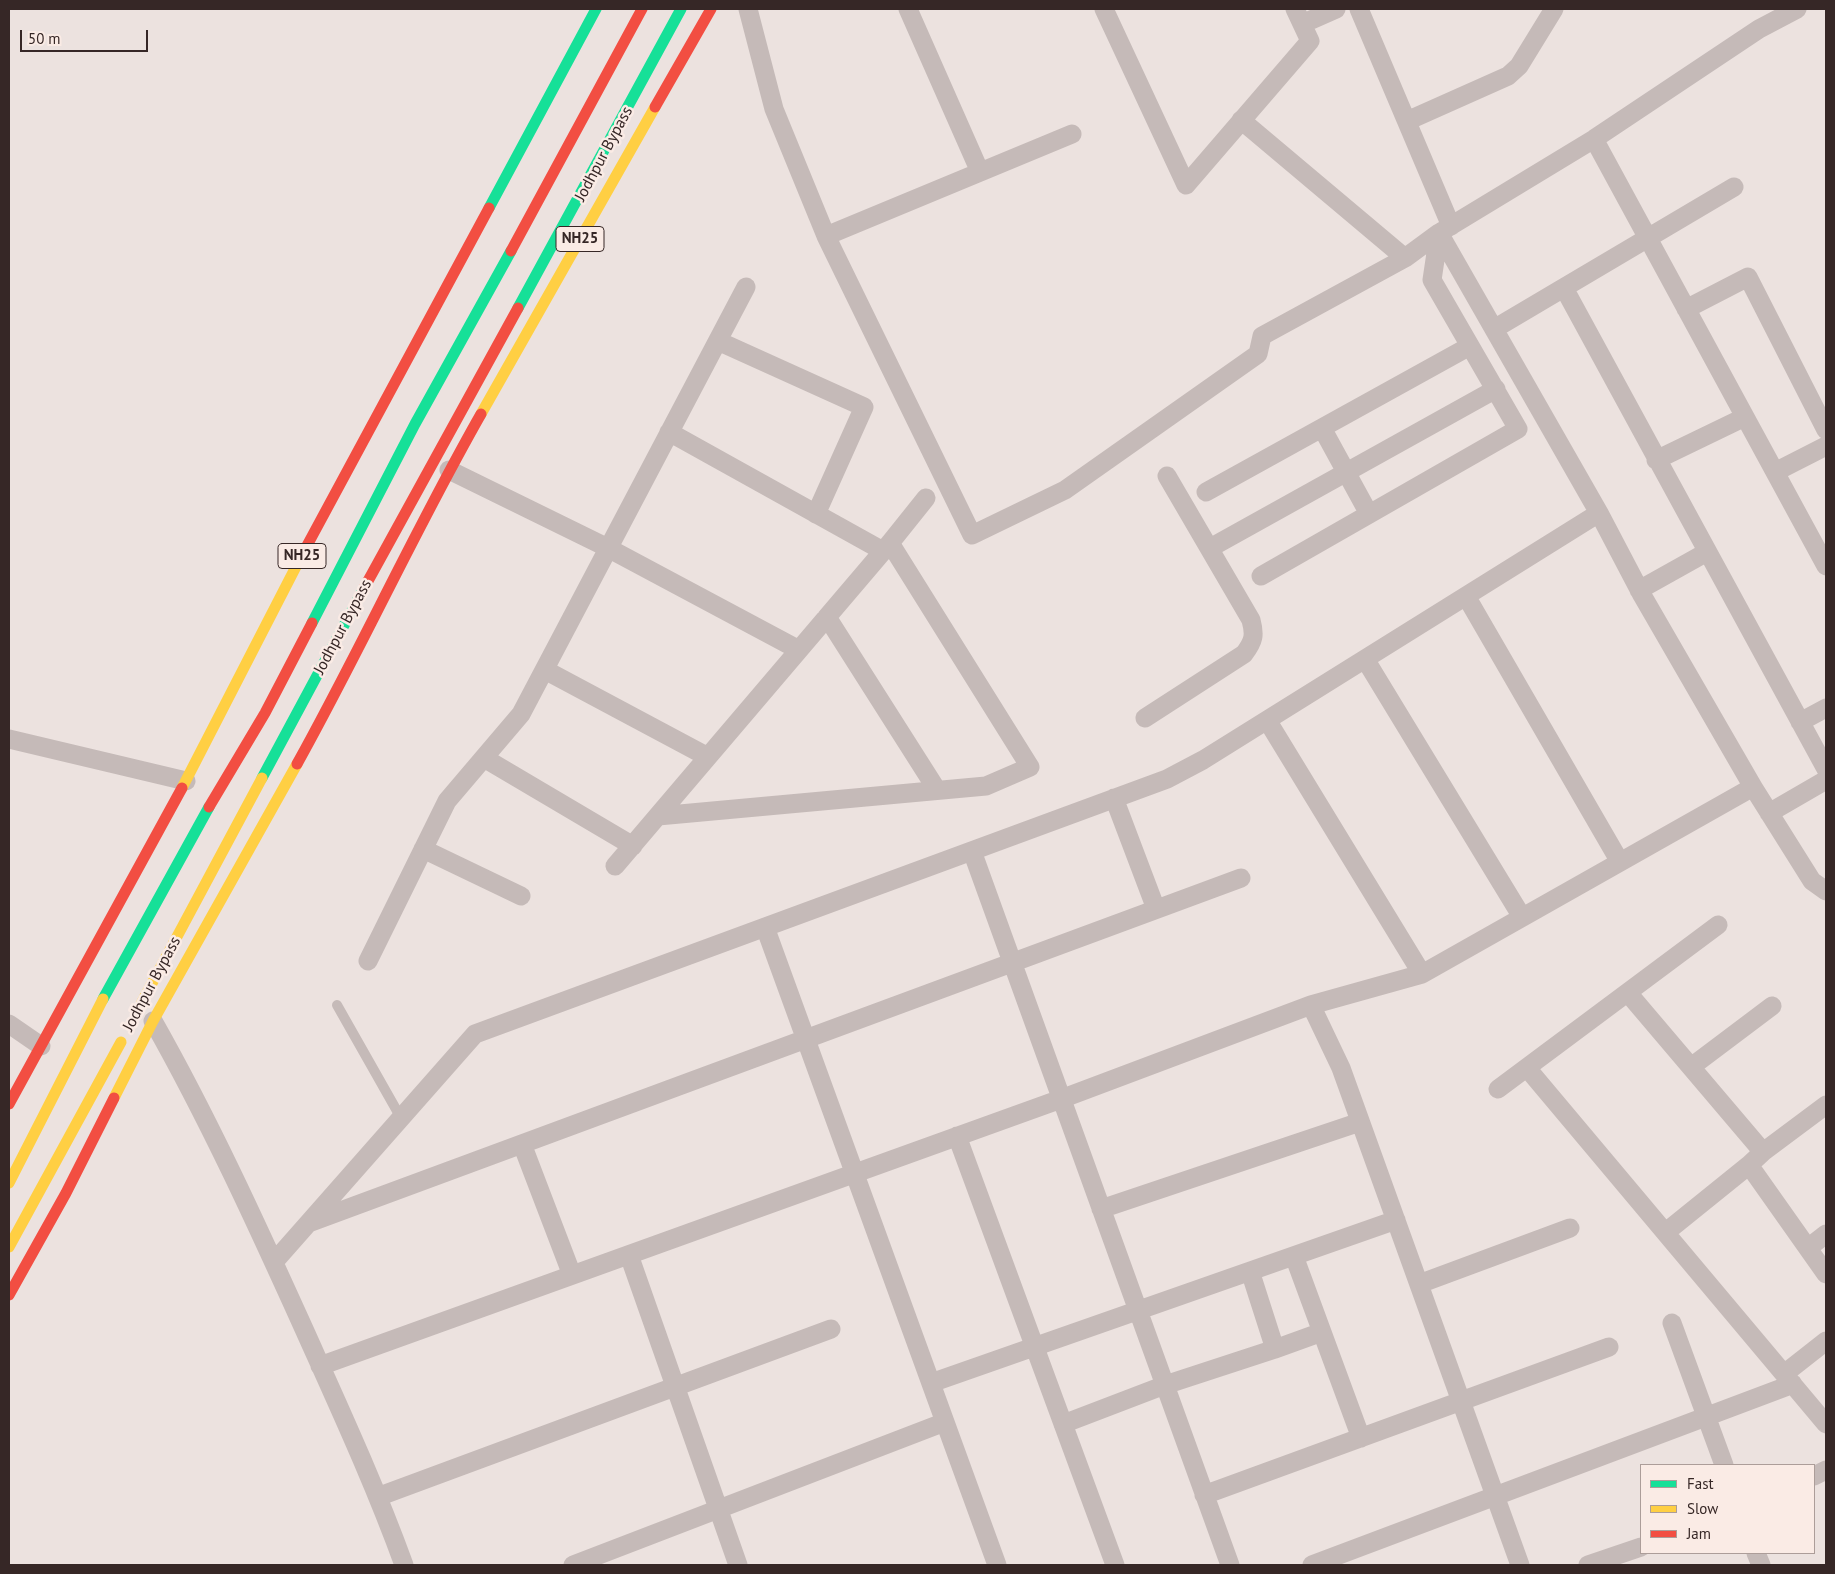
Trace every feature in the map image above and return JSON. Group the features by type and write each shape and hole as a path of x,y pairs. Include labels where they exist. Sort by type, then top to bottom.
{"highway":[{"name":"NH25","path":"9,1104 186,782 279,598 596,9"},
{"name":"Jodhpur Bypass","path":"9,1183 116,974 214,797 266,712 440,378 557,168 642,9"},
{"name":"Jodhpur Bypass","path":"145,1016 251,795 581,196 681,9"},
{"name":"NH25","path":"9,1295 66,1193 145,1016 324,715 449,470 711,9"},
{"name":"Jodhpur Bypass","path":"9,1247 129,1028"}],"street":[{"path":"748,9 774,109 826,236 972,535 1065,490 1258,354 1262,336 1405,258 1445,229 1594,139 1759,29 1797,9"},
{"path":"908,9 980,172"},
{"path":"1104,9 1186,185 1310,41 1298,16 1336,9"},
{"path":"1359,9 1407,121 1445,229 1494,329 1599,513 1639,590 1753,787 1769,813 1821,882"},
{"path":"1407,121 1508,76 1519,66 1554,9"},
{"path":"1241,120 1405,258"},
{"path":"826,236 1072,134"},
{"path":"1594,139 1826,566"},
{"path":"1494,329 1734,187"},
{"path":"1261,576 1518,429 1432,280 1445,229"},
{"path":"1686,309 1748,277 1826,430"},
{"path":"368,961 446,801 521,714 746,287"},
{"path":"1564,288 1826,769"},
{"path":"718,340 864,407 816,514"},
{"path":"1206,492 1470,346"},
{"path":"1210,548 1496,389"},
{"path":"1656,460 1745,417"},
{"path":"1322,428 1370,514"},
{"path":"658,816 986,786 1030,767 886,547 816,514 669,432"},
{"path":"1775,472 1826,446"},
{"path":"449,470 608,548 799,650"},
{"path":"1145,718 1244,654 1253,642 1254,632 1251,620 1167,476"},
{"path":"615,866 926,498"},
{"path":"274,1262 475,1034 1167,779 1203,760 1599,513"},
{"path":"1639,590 1708,552"},
{"path":"1466,596 1620,862"},
{"path":"827,617 936,790"},
{"path":"1365,659 1522,917"},
{"path":"544,670 708,757"},
{"path":"1800,722 1826,708"},
{"path":"1267,720 1422,974"},
{"path":"9,739 186,782"},
{"path":"484,758 633,846"},
{"path":"1769,813 1826,780"},
{"path":"320,1366 1061,1099 1311,1005 1422,974 1753,787"},
{"path":"1114,798 1156,909"},
{"path":"423,850 521,896"},
{"path":"972,851 1230,1565"},
{"path":"308,1223 1241,878"},
{"path":"1498,1090 1718,925"},
{"path":"765,927 997,1565"},
{"path":"1628,993 1763,1152"},
{"path":"1311,1005 1341,1068 1520,1565"},
{"path":"1691,1067 1772,1006"},
{"path":"145,1016 180,1070 274,1262 380,1496 398,1563"},
{"path":"9,1024 41,1046"},
{"path":"1527,1068 1826,1424"},
{"path":"1666,1232 1763,1152 1826,1104"},
{"path":"1101,1209 1360,1122"},
{"path":"957,1136 1115,1565"},
{"path":"522,1144 572,1275"},
{"path":"1749,1165 1826,1274"},
{"path":"931,1383 1396,1220"},
{"path":"1419,1284 1570,1228"},
{"path":"1808,1248 1826,1234"},
{"path":"629,1255 738,1565"},
{"path":"1294,1256 1361,1438"},
{"path":"1250,1272 1275,1348"},
{"path":"1672,1323 1724,1464"},
{"path":"380,1496 832,1329"},
{"path":"1063,1424 1164,1385 1322,1332"},
{"path":"1312,1565 1706,1417 1789,1379 1826,1341"},
{"path":"1204,1495 1609,1348"},
{"path":"573,1565 945,1422"},
{"path":"1588,1565 1640,1547"}],"lane":[{"path":"338,1006 401,1118"}],"traffic: fast":[{"path":"489,208 596,9"},
{"path":"518,308 681,9"},
{"path":"312,623 415,424 511,251"},
{"path":"262,778 363,590"},
{"path":"103,999 209,807"}],"traffic: slow":[{"path":"481,414 655,107"},
{"path":"182,788 303,553"},
{"path":"114,1098 153,1021 297,764"},
{"path":"142,1002 262,778"},
{"path":"9,1183 103,999"},
{"path":"9,1247 121,1042"}],"traffic: jam":[{"path":"511,251 642,9"},
{"path":"655,107 711,9"},
{"path":"303,553 489,208"},
{"path":"363,590 518,308"},
{"path":"297,764 481,414"},
{"path":"209,807 265,713 312,623"},
{"path":"9,1104 182,788"},
{"path":"9,1295 66,1193 114,1098"}]}
